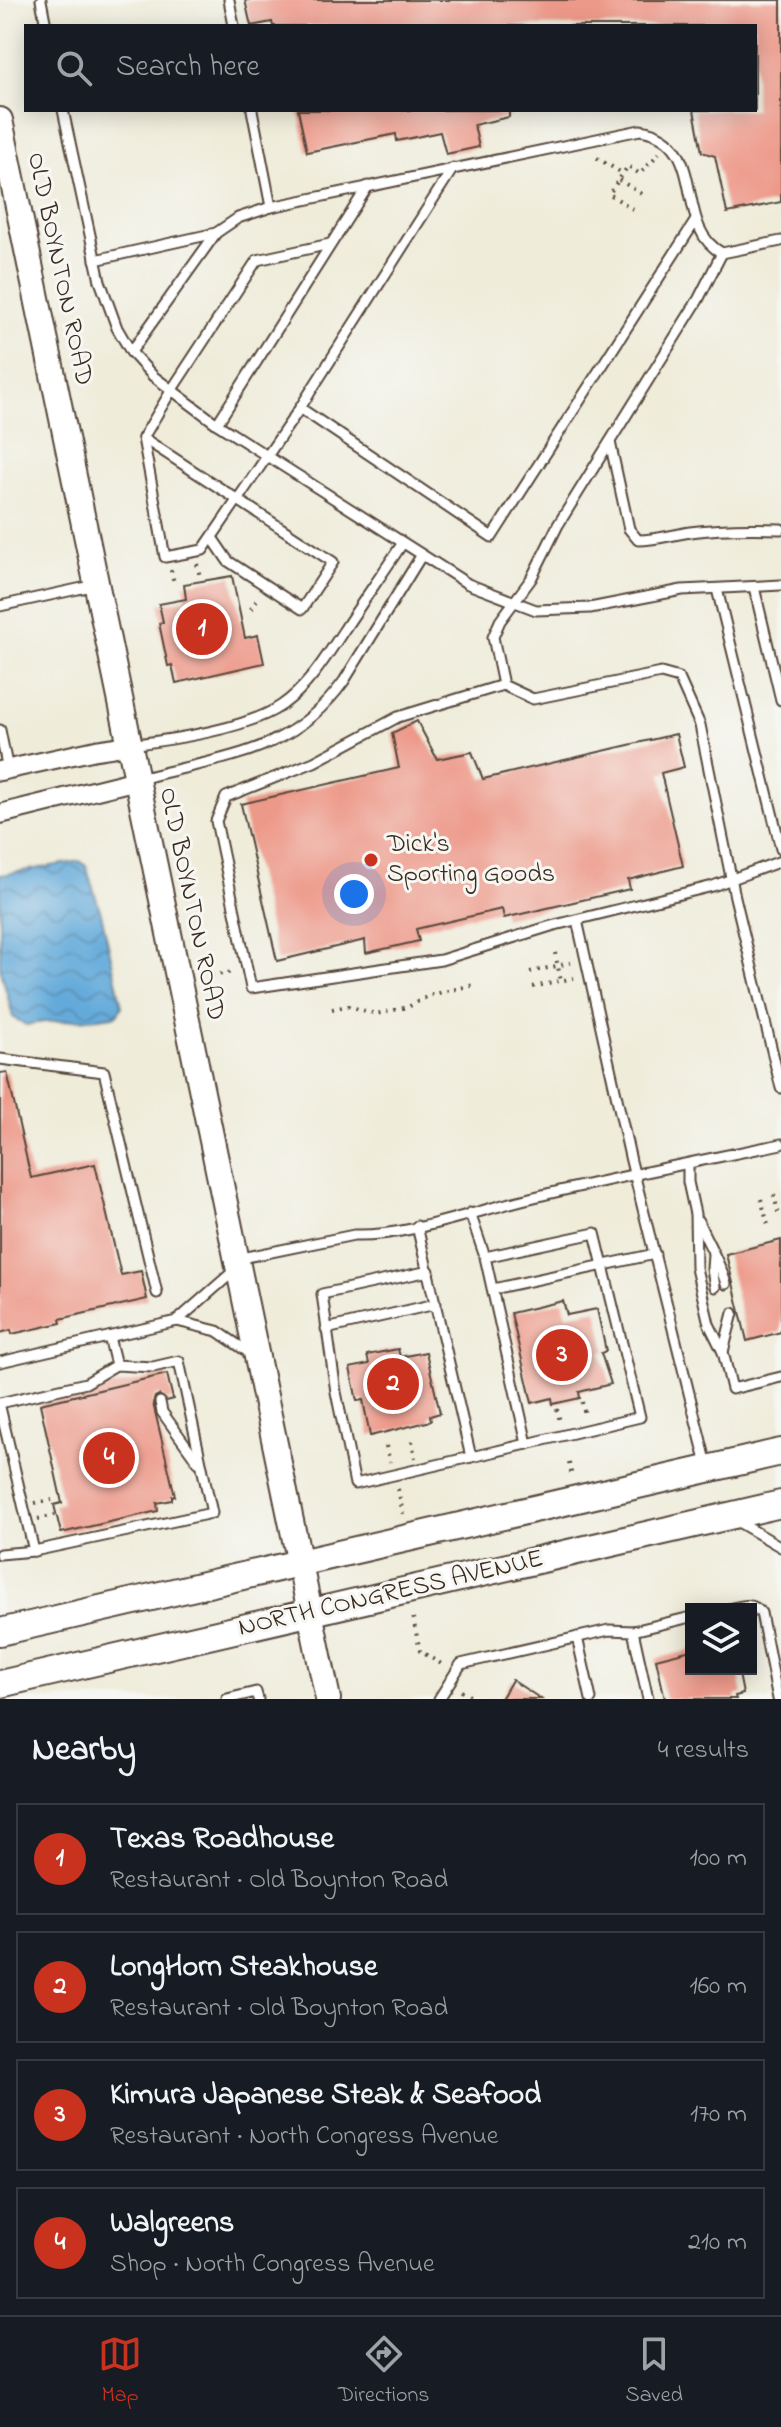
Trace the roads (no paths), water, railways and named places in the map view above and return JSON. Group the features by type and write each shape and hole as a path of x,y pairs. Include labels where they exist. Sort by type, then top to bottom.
{"main road":[{"name":"NORTH CONGRESS AVENUE","path":"0,1632 781,1452"},
{"name":"NORTH CONGRESS AVENUE","path":"0,1684 781,1504"}],"street":[{"name":"OLD BOYNTON ROAD","path":"0,120 328,1699"},
{"path":"4,770 129,745"},
{"path":"0,814 137,780"}],"lane":[{"path":"41,0 46,24"},
{"path":"229,0 234,24"},
{"path":"63,112 106,304 131,352 171,391 217,424 468,584 536,610 590,608 682,590 781,585"},
{"path":"252,112 271,207"},
{"path":"131,352 216,233 238,218 271,207 640,130 658,133 673,146 688,176 702,238 722,253 781,241"},
{"path":"330,244 257,260 143,438 165,557 203,550 213,539 453,168"},
{"path":"217,424 368,186"},
{"path":"300,408 492,537 696,220"},
{"path":"95,260 216,233"},
{"path":"503,685 493,637 500,621 531,579 558,525 698,300 722,253"},
{"path":"143,438 333,562 302,609 228,561 213,539"},
{"path":"610,442 629,529 638,540 689,532 781,529"},
{"path":"129,745 164,741 236,724 262,717 282,706 315,674 402,544"},
{"path":"137,780 262,747 285,737 308,721 330,701 344,681 421,556"},
{"path":"0,606 96,585"},
{"path":"754,587 781,700"},
{"path":"717,589 781,849"},
{"path":"781,861 732,880 577,920 441,960 251,988 216,821 226,797 314,762 398,717 503,685 533,699 661,673 679,678 700,725 732,880 781,1088"},
{"path":"0,730 4,770"},
{"path":"577,920 635,1175 708,1469"},
{"path":"0,1059 104,1072 157,1293"},
{"path":"177,1321 238,1264 354,1235 417,1226 781,1144"},
{"path":"688,1164 688,1182 695,1214 696,1268 709,1324 723,1352 732,1389 781,1377"},
{"path":"470,1213 493,1289 527,1444"},
{"path":"695,1214 722,1267 726,1284"},
{"path":"417,1226 471,1457"},
{"path":"429,1271 322,1294 355,1484 640,1417 595,1233 485,1257"},
{"path":"493,1289 655,1254"},
{"path":"713,1254 715,1287"},
{"path":"326,1329 436,1304"},
{"path":"723,1352 729,1317"},
{"path":"0,1362 177,1321 217,1331 257,1358"},
{"path":"109,1337 116,1365"},
{"path":"0,1554 34,1551 212,1513 179,1361 154,1372 116,1365 86,1383 0,1405 34,1551"},
{"path":"160,1402 162,1412 203,1468"},
{"path":"728,1516 781,1547"},
{"path":"757,1608 761,1613 779,1694"},
{"path":"439,1699 461,1664 609,1630 633,1631 685,1618"},
{"path":"633,1631 648,1699"},
{"path":"577,1637 591,1699"},
{"path":"227,1699 256,1692 258,1699"}],"water":[{"path":"80,861 86,866 101,913 122,1006 117,1015 26,1025 13,1017 0,967 0,875"}],"place":[{"name":"Texas Roadhouse","path":"202,629"},
{"name":"Dick's Sporting Goods","path":"371,860"},
{"name":"Kimura Japanese Steak & Seafood","path":"562,1355"},
{"name":"LongHorn Steakhouse","path":"393,1384"},
{"name":"Walgreens","path":"109,1458"}]}
